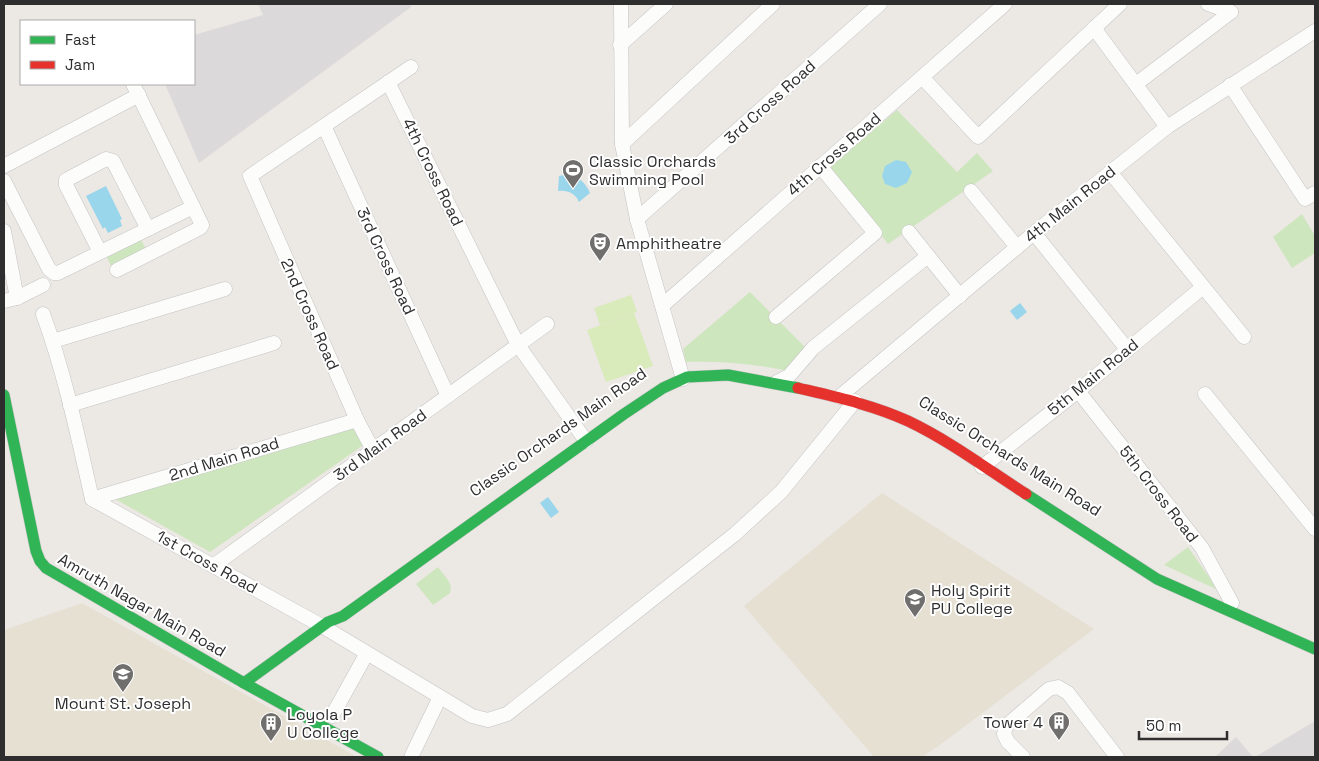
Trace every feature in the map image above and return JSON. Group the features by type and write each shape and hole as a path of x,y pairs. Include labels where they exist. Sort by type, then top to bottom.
{"street":[{"path":"621,4 622,144 637,219 682,375"},
{"path":"620,46 666,4"},
{"path":"622,144 773,4"},
{"name":"3rd Cross Road","path":"637,219 880,4"},
{"name":"4th Cross Road","path":"662,305 1005,4"},
{"path":"922,77 978,137 1120,4"},
{"path":"1136,84 1231,12 1208,4"},
{"path":"1094,28 1167,126"},
{"name":"4th Main Road","path":"488,720 507,714 735,534 780,492 847,396 1017,247 1167,126 1315,30"},
{"path":"324,126 412,67"},
{"name":"4th Cross Road","path":"388,82 518,345 583,438"},
{"path":"1230,85 1310,196"},
{"path":"4,166 136,89 202,225 200,228 117,270"},
{"name":"3rd Cross Road","path":"324,126 448,396"},
{"name":"2nd Cross Road","path":"324,126 250,176 357,420 374,450"},
{"path":"100,252 66,185 66,180 70,176 106,158 113,161 148,229"},
{"path":"776,316 875,234 820,166"},
{"path":"1110,172 1244,337"},
{"path":"4,180 49,269 54,273 58,273 194,207"},
{"path":"971,191 1017,247"},
{"path":"4,230 10,300 43,285"},
{"path":"909,232 960,296"},
{"path":"1034,233 1127,349"},
{"path":"783,379 813,348 928,256"},
{"name":"5th Main Road","path":"985,464 1078,391 1203,286"},
{"path":"53,342 225,289"},
{"path":"43,314 53,342 70,405 92,499"},
{"name":"3rd Main Road","path":"213,566 547,324"},
{"path":"70,405 274,343"},
{"name":"Classic Orchards Main Road","path":"244,683 325,624 337,610 583,438 651,386 682,375 685,368 729,367 847,396 880,399 912,413 943,430 985,464 1156,579 1315,649"},
{"name":"5th Cross Road","path":"1078,391 1202,548 1232,603"},
{"path":"1205,394 1315,529"},
{"name":"Amruth Nagar Main Road","path":"4,395 36,551 41,563 48,570 244,683 378,757"},
{"name":"2nd Main Road","path":"92,499 357,420"},
{"name":"Classic Orchards Main Road","path":"985,464 1160,572 1315,640"},
{"name":"1st Cross Road","path":"92,499 213,566 325,624 367,653 472,716 488,720"},
{"path":"332,716 367,653"},
{"path":"1023,757 1008,742 1004,734 1006,726 1049,689 1058,687 1068,693 1118,757"},
{"path":"412,755 440,697"}],"shaded area":[{"path":"258,4 409,4 411,7 199,163 165,85 195,85 195,35 263,15"},
{"name":"Holy Spirit PU College","path":"882,493 1094,629 922,757 874,757 744,606"},
{"name":"Mount St. Joseph","path":"82,603 357,757 4,757 4,630"},
{"path":"1315,721 1315,757 1255,757"},
{"path":"1236,737 1253,757 1215,757"}],"green space":[{"path":"897,110 957,172 977,153 993,171 888,244 830,167"},
{"path":"1302,214 1315,236 1315,253 1292,268 1273,237"},
{"path":"140,238 146,249 111,266 106,255"},
{"path":"750,292 806,348 789,371 764,366 686,362 683,349"},
{"path":"631,295 637,312 600,325 594,308"},
{"path":"634,313 653,366 606,382 587,330"},
{"path":"356,427 365,444 210,552 115,499"},
{"path":"1188,547 1218,590 1164,565"},
{"path":"438,567 449,582 451,589 450,593 433,605 416,584"}],"water":[{"path":"896,160 906,162 912,172 907,183 896,188 885,184 882,176 885,166"},
{"name":"Classic Orchards Swimming Pool","path":"559,176 573,176 580,180 586,185 590,193 579,202 571,193 558,191"},
{"path":"106,186 122,219 120,220 122,226 108,233 105,227 103,229 86,196"},
{"path":"1020,303 1027,312 1017,320 1010,311"},
{"path":"548,497 559,512 551,518 540,503"}],"traffic: fast":[{"path":"244,683 328,622 343,616 663,388 687,377 728,375 798,388"},
{"path":"4,395 36,551 40,561 46,568 244,683 378,757"},
{"path":"1026,494 1157,579 1315,649"}],"traffic: jam":[{"path":"798,388 868,406 908,421 954,446 1026,494"}],"place":[{"name":"Classic Orchards Swimming Pool","path":"573,189"},
{"name":"Amphitheatre","path":"600,262"},
{"name":"Holy Spirit PU College","path":"915,618"},
{"name":"Mount St. Joseph","path":"123,693"},
{"name":"Tower 4","path":"1059,741"},
{"name":"Loyola P U College","path":"271,742"}]}
